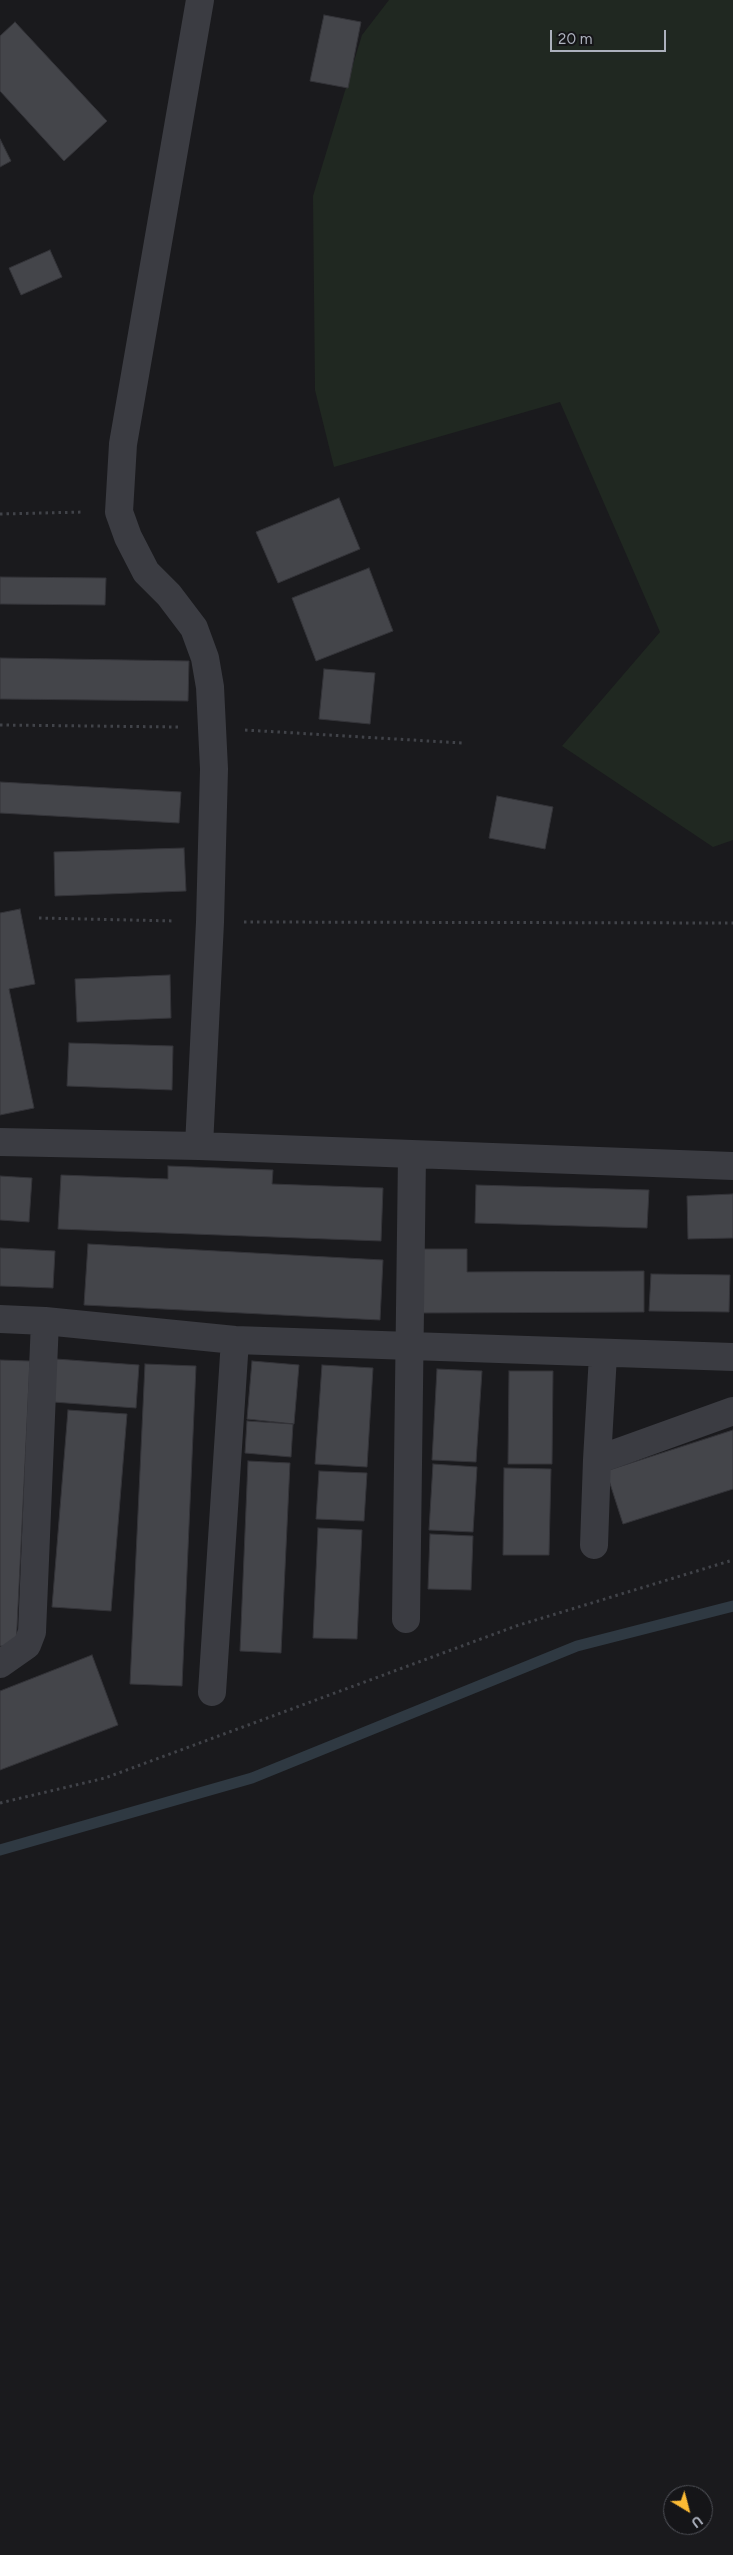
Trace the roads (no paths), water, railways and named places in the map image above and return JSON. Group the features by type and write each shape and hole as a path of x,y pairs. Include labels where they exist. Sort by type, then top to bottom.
{"street":[{"path":"199,1146 210,922 214,769 210,687 204,658 194,628 168,594 146,572 128,537 119,512 123,444 200,0"},
{"path":"0,1142 199,1146 733,1166"},
{"path":"406,1619 412,1155"},
{"path":"0,1319 45,1321 235,1340 733,1357"},
{"path":"0,1664 27,1645 32,1632 45,1321"},
{"path":"212,1692 235,1340"},
{"path":"594,1545 603,1354"},
{"path":"597,1460 733,1411"}],"waterway":[{"path":"0,1850 252,1778 577,1646 733,1606"}]}
